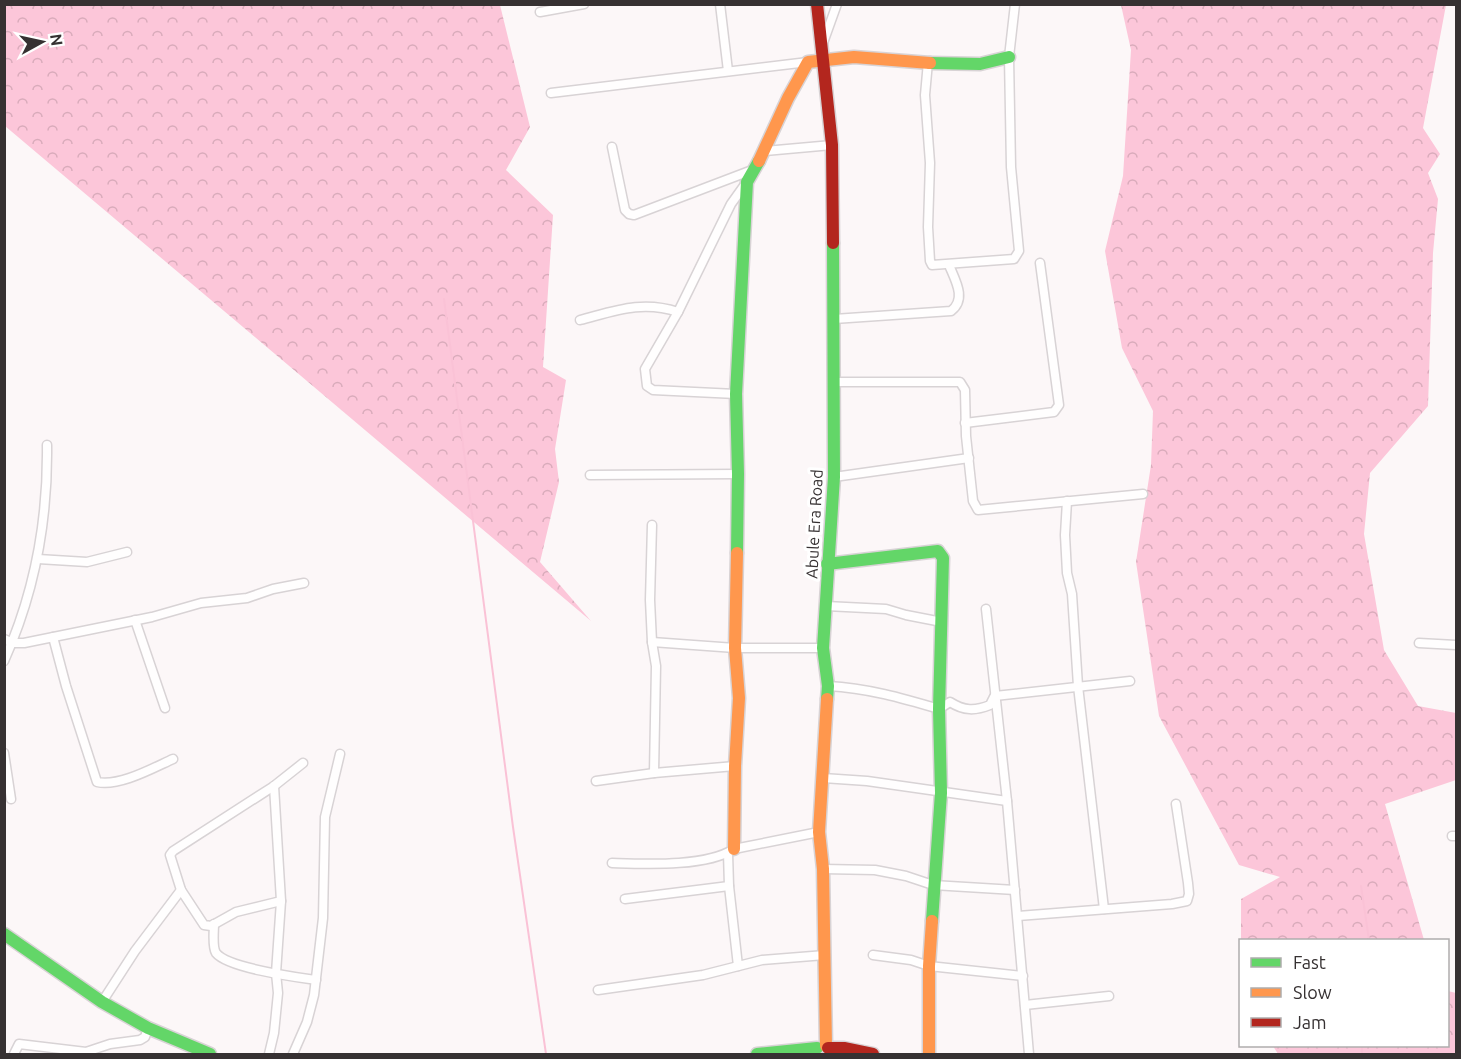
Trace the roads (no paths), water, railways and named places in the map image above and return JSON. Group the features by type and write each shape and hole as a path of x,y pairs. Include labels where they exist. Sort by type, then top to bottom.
{"street":[{"path":"540,12 584,4"},
{"path":"720,4 728,71"},
{"name":"Abule Era Road","path":"817,4 832,145 834,319 834,477 823,648 828,686 819,832 823,869 825,955 823,1050"},
{"path":"822,46 837,4"},
{"path":"928,62 926,95 931,183 928,226 932,265 1014,259 1019,251 1011,168 1010,57 1016,4"},
{"path":"550,93 854,57 980,64 1010,57"},
{"path":"736,394 652,390 647,386 645,369 678,312 731,204 756,168 788,98 808,62"},
{"path":"765,151 832,145"},
{"path":"612,147 625,210 634,215 756,168"},
{"path":"738,966 729,886 740,698 735,648 738,474 736,394 747,182"},
{"path":"965,423 1054,412 1059,405 1040,263"},
{"path":"834,319 951,311 959,300 959,290 949,265"},
{"path":"580,320 620,309 644,306 662,307 678,312"},
{"path":"834,382 960,382 965,390 965,423 973,501 978,510 1143,494"},
{"path":"4,661 28,603 38,559 48,478 47,445"},
{"path":"834,477 969,458"},
{"path":"590,476 738,474"},
{"path":"1067,501 1065,535 1067,573 1076,629 1078,686 1104,909"},
{"path":"652,525 650,600 652,642 656,666 654,773"},
{"path":"827,564 938,551 943,558 939,709 941,793 929,966 929,1054"},
{"path":"38,559 87,562 128,552"},
{"path":"4,639 13,643 53,637 201,603 247,598 273,589 303,583"},
{"path":"826,606 886,609 942,622"},
{"path":"986,609 1007,801 1029,1054"},
{"path":"135,620 165,708"},
{"path":"53,637 97,782 124,779 146,772 173,759"},
{"path":"652,642 735,648 823,648"},
{"path":"1419,643 1456,645"},
{"path":"995,696 1130,681"},
{"path":"828,686 854,688 895,696 939,709"},
{"path":"939,709 950,702 959,709 978,710 990,705 995,696"},
{"path":"4,753 11,799"},
{"path":"293,1054 307,1022 316,980 323,918 325,817 340,754"},
{"path":"281,901 236,912 214,924 204,925 181,890 170,855 274,786 303,763"},
{"path":"596,781 735,766"},
{"path":"823,778 867,781 1007,801"},
{"path":"269,1054 274,1033 278,993 276,974 281,901 274,786"},
{"path":"1018,916 1186,901 1189,894 1188,883 1176,804"},
{"path":"612,863 642,864 702,860 731,851 819,832"},
{"path":"823,869 875,870 906,876 933,885 1015,890"},
{"path":"625,899 729,886"},
{"path":"102,1002 135,951 181,890"},
{"path":"214,924 216,954 231,963 276,974 316,980"},
{"path":"4,934 102,1002 148,1028 210,1054"},
{"path":"598,990 641,982 703,975 762,960 825,955"},
{"path":"873,955 910,960 929,966 1023,976"},
{"path":"1025,1005 1109,996"},
{"path":"14,1054 19,1044 86,1052 110,1044 141,1040 145,1037 148,1028"},
{"path":"757,1054 844,1048 873,1054"}],"waterway":[{"path":"444,299 513,827 546,1054"},
{"path":"1361,886 1369,939"},
{"path":"1362,1047 1362,1054"}]}
